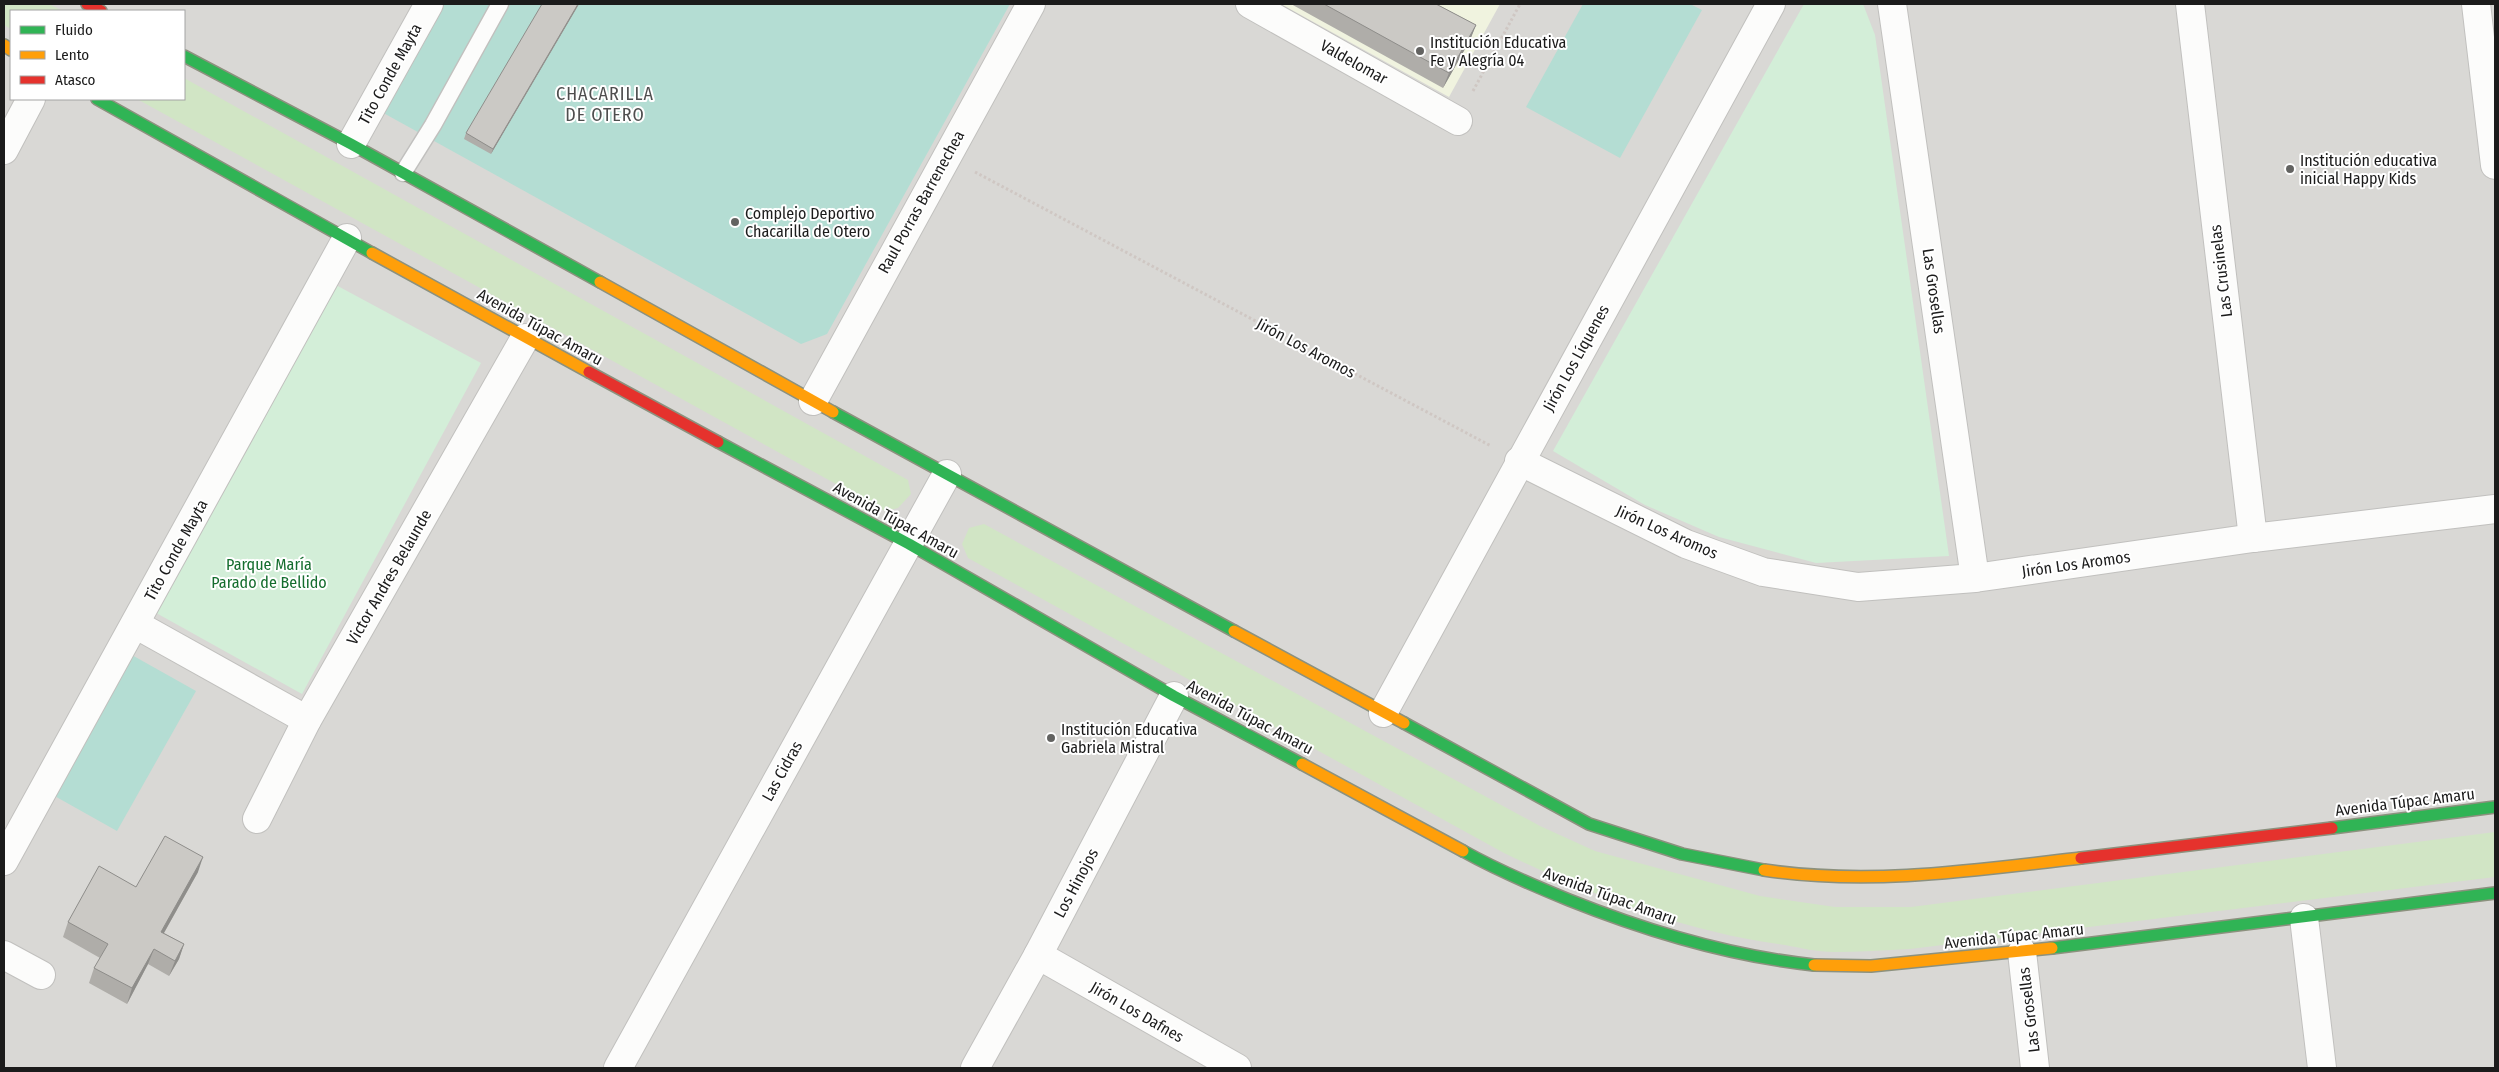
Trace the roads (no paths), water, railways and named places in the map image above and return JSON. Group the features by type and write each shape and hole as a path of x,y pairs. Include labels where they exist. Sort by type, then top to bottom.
{"main road":[{"path":"86,4 98,10"},
{"name":"Avenida Túpac Amaru","path":"185,57 351,144 813,401 1383,713 1587,823 1636,839 1726,862 1800,874 1844,877 1952,872 2140,852 2495,807"},
{"name":"Avenida Túpac Amaru","path":"99,100 524,338 908,544 1174,696 1398,814 1500,872 1596,912 1656,933 1728,952 1826,966 1871,966 2022,952 2495,893"}],"street":[{"name":"Tito Conde Mayta","path":"351,144 429,4"},
{"name":"Raul Porras Barrenechea","path":"813,401 1030,4"},
{"name":"Valdelomar","path":"1250,4 1458,121"},
{"name":"Jirón Los Líquenes","path":"1383,713 1519,461 1771,4"},
{"name":"Las Grosellas","path":"1892,4 1974,578"},
{"name":"Las Crusinelas","path":"2190,4 2253,538"},
{"path":"2476,4 2495,165"},
{"path":"4,150 30,100"},
{"name":"Tito Conde Mayta","path":"4,861 348,238"},
{"name":"Victor Andres Belaunde","path":"257,819 307,720 524,338"},
{"name":"Jirón Los Aromos","path":"1519,461 1686,544 1763,572 1858,587 1974,578 2253,538 2495,509"},
{"name":"Las Cidras","path":"618,1068 947,474"},
{"path":"135,624 307,720"},
{"name":"Los Hinojos","path":"976,1068 1038,955 1174,696"},
{"path":"2304,918 2322,1068"},
{"name":"Las Grosellas","path":"2022,952 2035,1068"},
{"path":"4,955 40,975"},
{"name":"Jirón Los Dafnes","path":"1038,955 1237,1068"}],"lane":[{"path":"403,174 433,125 500,4"}],"place":[{"name":"Institución Educativa Fe y Alegría 04","path":"1420,51"},
{"name":"Institución educativa inicial Happy Kids","path":"2290,169"},
{"name":"Complejo Deportivo Chacarilla de Otero","path":"735,222"},
{"name":"Institución Educativa Gabriela Mistral","path":"1051,738"}],"district":[{"name":"CHACARILLA DE OTERO","path":"605,104"}],"park label":[{"name":"Parque María Parado de Bellido","path":"269,573"}]}
